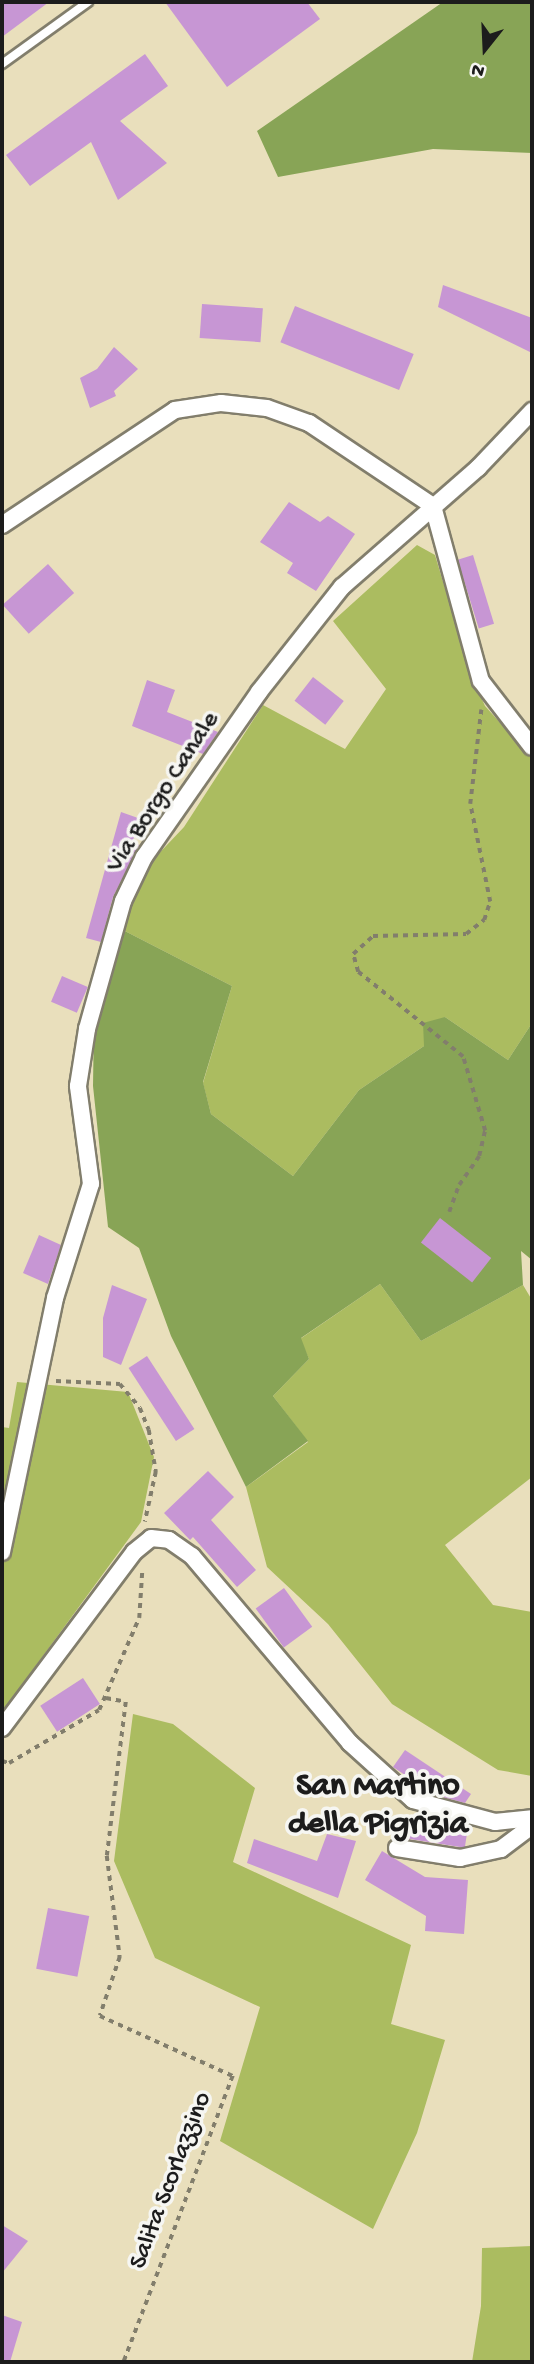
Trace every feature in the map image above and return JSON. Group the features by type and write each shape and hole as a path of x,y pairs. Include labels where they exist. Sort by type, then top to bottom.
{"street":[{"path":"2,525 175,410 221,403 267,408 309,423 433,506 485,688 532,747"},
{"name":"Via Borgo Canale","path":"2,1552 55,1298 91,1184 78,1086 87,1029 123,901 144,857 259,692 342,587 478,468 532,411"},
{"path":"2,1728 108,1582 151,1538 169,1540 192,1556 350,1743 413,1800 495,1822 532,1818"},
{"path":"397,1848 460,1858 501,1849 532,1826"}],"lane":[{"path":"2,64 88,2"}],"path":[{"path":"449,1212 459,1185 479,1156 485,1131 463,1057 358,972 353,954 373,936 466,934 484,920 490,902 470,804 485,688"},
{"path":"36,1379 120,1384 140,1408 149,1430 156,1472 144,1528 151,1538"},
{"path":"2,1761 9,1763 99,1710 139,1618 142,1567"},
{"name":"Salita Scorlazzino","path":"106,1698 126,1702 107,1856 120,1957 100,2016 233,2076 124,2362"}],"green space":[{"path":"443,2 532,2 532,153 433,149 278,177 257,131"},
{"path":"417,545 435,555 471,675 485,706 532,758 532,1023 508,1060 445,1017 424,1046 359,1090 293,1176 211,1114 203,1083 232,986 119,928 148,865 184,827 263,705 345,749 386,689 333,621"},
{"path":"119,928 232,986 203,1082 211,1114 293,1176 359,1090 424,1046 423,1023 445,1017 508,1060 532,1023 532,1260 521,1251 523,1285 421,1341 380,1284 301,1338 309,1359 273,1396 308,1441 246,1487 171,1336 139,1248 108,1227 93,1086 94,1020"},
{"path":"380,1284 421,1341 523,1285 532,1300 532,1477 445,1545 493,1605 532,1612 532,1776 498,1770 392,1704 328,1624 267,1567 246,1487 308,1442 273,1396 309,1359 300,1339"},
{"path":"17,1382 128,1392 154,1457 141,1522 2,1712 2,1427 9,1428"},
{"path":"133,1714 173,1724 255,1788 233,1862 411,1945 391,2024 445,2040 417,2133 373,2229 220,2141 260,2007 155,1958 114,1861"},
{"path":"532,2246 532,2362 472,2362 481,2306 482,2248"}],"building":[{"path":"2,2 49,2 2,37"},
{"path":"165,2 307,2 320,19 227,87"},
{"path":"145,54 168,86 120,121 167,163 118,200 91,142 30,186 6,155"},
{"path":"443,285 532,318 532,353 438,307"},
{"path":"202,304 263,308 260,342 200,338"},
{"path":"295,306 414,354 399,390 280,342"},
{"path":"114,347 138,369 114,391 116,396 90,408 80,378 97,369"},
{"path":"289,502 320,522 328,516 355,534 316,591 287,573 293,563 260,542"},
{"path":"473,555 494,624 479,629 458,560"},
{"path":"48,564 74,593 29,634 3,605"},
{"path":"313,677 344,701 325,725 295,701"},
{"path":"147,680 175,690 167,712 218,732 203,754 132,726"},
{"path":"121,812 138,818 133,842 139,845 113,897 101,942 86,938"},
{"path":"62,976 88,987 77,1013 51,1002"},
{"path":"440,1218 491,1258 472,1282 421,1242"},
{"path":"39,1235 61,1245 48,1284 23,1273"},
{"path":"112,1285 147,1299 121,1365 103,1357 103,1318"},
{"path":"147,1356 194,1429 176,1441 129,1368"},
{"path":"208,1471 234,1497 211,1520 256,1570 237,1587 193,1537 190,1540 164,1513"},
{"path":"284,1588 312,1627 284,1647 256,1609"},
{"path":"83,1678 100,1704 57,1732 40,1706"},
{"path":"405,1750 471,1794 465,1803 435,1795 393,1767"},
{"path":"405,1816 468,1826 465,1848 402,1838"},
{"path":"327,1834 356,1841 338,1898 247,1863 254,1839 317,1861"},
{"path":"382,1851 425,1877 468,1880 464,1934 425,1931 426,1916 365,1880"},
{"path":"48,1908 89,1916 77,1977 36,1969"},
{"path":"2,2225 28,2241 2,2273"},
{"path":"2,2315 22,2322 10,2362 2,2362"}],"district":[{"name":"San Martino della Pigrizia","path":"378,1807"}]}
